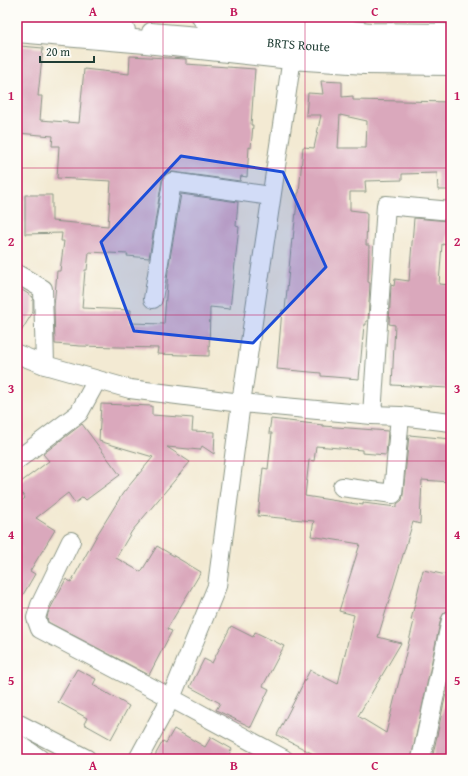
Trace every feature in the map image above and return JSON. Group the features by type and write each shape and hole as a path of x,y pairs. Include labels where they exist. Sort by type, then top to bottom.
{"main road":[{"path":"203,17 293,36 365,63 451,64"},
{"path":"17,31 146,42 371,34 451,35"}],"street":[{"name":"BRTS Route","path":"17,18 146,32 293,36 368,49 451,49"},
{"path":"138,759 171,698 217,586 241,403 293,36"},
{"path":"154,299 172,182 271,196"},
{"path":"372,415 386,205 451,211"},
{"path":"17,274 43,289 45,365"},
{"path":"17,354 45,365 130,389 241,403 372,415 400,416 451,422"},
{"path":"17,460 79,413 97,380"},
{"path":"342,487 392,494 400,416"},
{"path":"71,541 40,605 36,618 40,629 284,759"},
{"path":"421,759 451,620"},
{"path":"17,723 87,759"},
{"path":"17,743 40,759"}],"highlighted area":[{"path":"181,156 283,172 326,267 253,343 134,331 101,242"}],"building":[{"path":"20,46 43,48 38,96 42,96 40,120 79,123 84,69 129,74 130,56 186,59 186,64 255,69 251,125 253,125 251,148 249,147 247,177 241,176 240,181 168,172 162,180 149,258 127,256 128,254 89,252 87,270 85,270 82,308 131,310 130,323 164,324 168,270 181,194 238,202 236,226 239,227 230,309 210,307 209,356 157,354 158,348 55,344 54,307 57,271 60,271 64,241 61,241 62,233 25,234 25,195 52,195 52,221 108,226 111,181 57,178 59,146 52,146 53,136 17,133 17,74"},
{"path":"321,81 342,82 342,97 353,96 353,100 451,102 451,190 438,190 437,173 402,174 402,180 365,181 366,192 350,192 350,210 366,212 367,214 366,245 369,245 368,282 370,283 368,321 366,321 366,325 364,325 359,379 321,376 321,373 277,369 282,310 285,310 303,147 314,148 321,115 306,115 308,93 323,94","holes":["340,115 367,121 366,148 338,148"]},
{"path":"414,218 449,221 447,245 442,244 439,284 451,285 451,301 446,344 451,344 448,388 392,385 395,325 389,324 391,285 394,286 395,279 409,281"},
{"path":"22,290 33,297 33,312 17,338 17,298"},
{"path":"101,404 152,406 152,415 193,418 192,431 215,432 214,454 202,446 200,450 167,447 190,462 132,531 116,558 141,572 157,546 201,572 167,629 172,631 149,675 48,622 47,618 48,613 66,579 71,582 97,535 123,493 153,457 99,441"},
{"path":"271,419 323,426 388,431 386,455 362,453 362,450 316,446 314,461 309,460 305,496 363,505 363,503 397,507 397,504 402,500 409,435 451,439 451,482 422,480 420,524 413,522 378,637 401,643 358,716 386,733 414,621 411,620 423,570 451,576 451,601 449,610 444,613 441,618 411,759 323,759 277,735 310,670 338,684 354,615 339,611 360,544 311,536 314,521 258,516 263,468 268,469 272,433 269,433"},
{"path":"82,424 120,475 86,500 83,497 75,503 68,493 36,518 55,530 30,571 35,574 17,605 17,505 25,498 17,485 49,461 43,454"},
{"path":"231,626 253,637 255,632 284,646 263,686 269,689 251,727 216,710 220,703 190,687 204,659 212,663"},
{"path":"77,669 96,679 93,685 129,706 111,739 84,724 87,718 58,702"},
{"path":"451,670 451,759 432,759"},
{"path":"174,729 205,747 211,737 232,749 226,759 153,759 163,741 166,743"}]}
